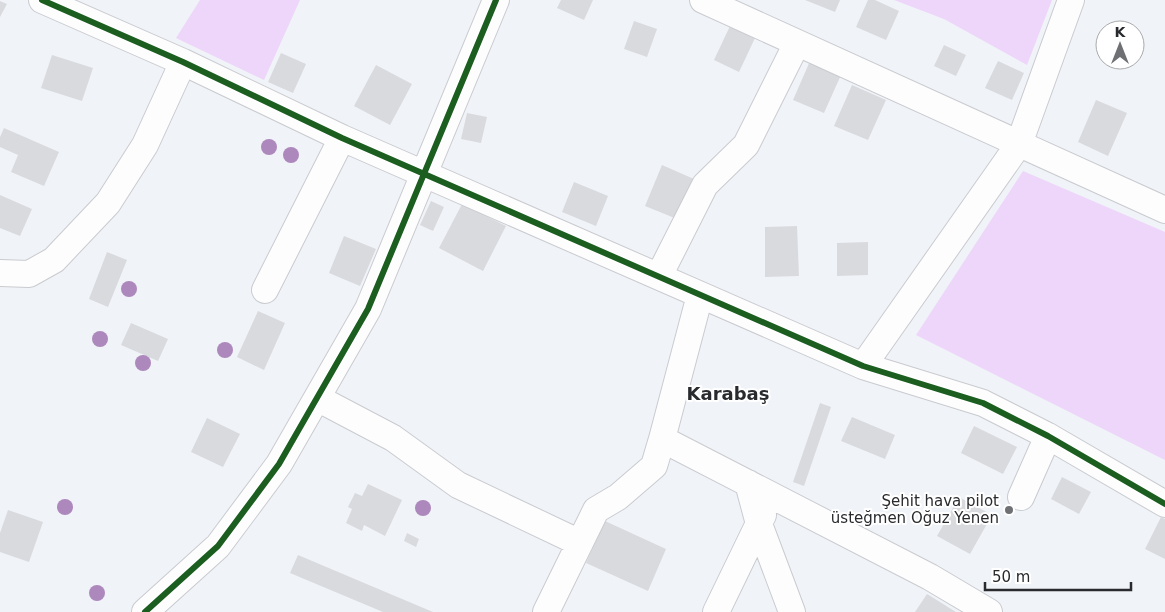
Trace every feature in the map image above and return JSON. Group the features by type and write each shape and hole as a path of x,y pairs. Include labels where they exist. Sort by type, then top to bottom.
{"street":[{"path":"42,0 183,62 342,138 863,366 983,403 1048,436 1165,504"},
{"path":"703,0 1165,210"},
{"path":"863,366 1019,144 1071,0"},
{"path":"145,612 218,546 279,464 368,309 425,173 487,4"},
{"path":"659,276 705,185 746,145 797,43"},
{"path":"0,273 29,274 54,260 108,202 145,145 183,62"},
{"path":"265,290 342,138"},
{"path":"546,612 596,510 618,497 654,466 700,295"},
{"path":"317,398 393,438 458,485 580,543"},
{"path":"1021,497 1048,436"},
{"path":"662,439 930,577 989,612"},
{"path":"748,483 759,524 792,612"},
{"path":"716,612 773,496"}],"shaded area":[{"path":"200,0 300,0 264,80 176,38"},
{"path":"894,0 1052,0 1027,65 944,19"},
{"path":"1023,171 1165,232 1165,460 916,335"}],"building":[{"path":"561,0 593,0 584,20 557,8"},
{"path":"805,0 840,0 835,12"},
{"path":"868,0 875,0 899,11 886,40 856,27"},
{"path":"0,1 7,4 0,17"},
{"path":"634,21 657,29 647,57 624,49"},
{"path":"730,26 755,38 739,72 714,60"},
{"path":"944,45 966,55 956,76 934,66"},
{"path":"281,53 306,64 293,93 268,82"},
{"path":"52,55 93,68 82,101 41,88"},
{"path":"810,61 841,75 824,113 793,100"},
{"path":"998,61 1024,73 1012,100 985,88"},
{"path":"376,65 412,84 390,125 354,106"},
{"path":"852,85 886,100 868,140 834,126"},
{"path":"1096,100 1127,113 1108,156 1078,142"},
{"path":"467,113 487,117 481,143 461,139"},
{"path":"4,128 59,152 44,186 11,172 18,155 0,147 0,137"},
{"path":"662,165 694,179 677,219 645,206"},
{"path":"574,182 608,196 596,226 562,212"},
{"path":"0,195 32,209 20,236 0,228"},
{"path":"431,201 444,207 433,231 420,225"},
{"path":"462,204 506,226 483,271 439,248"},
{"path":"797,226 799,276 765,277 765,227"},
{"path":"344,236 376,249 360,286 329,273"},
{"path":"868,242 868,275 837,276 837,243"},
{"path":"107,252 127,260 108,307 89,299"},
{"path":"258,311 285,323 264,370 237,357"},
{"path":"131,323 168,339 158,361 121,345"},
{"path":"820,403 831,407 804,486 793,482"},
{"path":"852,417 895,435 885,459 841,441"},
{"path":"207,418 240,434 223,467 191,452"},
{"path":"974,426 1017,447 1003,474 961,453"},
{"path":"1062,477 1091,492 1079,514 1051,499"},
{"path":"368,484 402,500 385,536 364,525 362,531 346,523 352,509 348,507 355,493 362,496"},
{"path":"959,497 992,515 970,554 937,536"},
{"path":"8,510 43,522 29,562 0,552 0,533"},
{"path":"1161,517 1165,519 1165,559 1145,549"},
{"path":"605,521 666,549 648,591 586,563"},
{"path":"407,533 419,539 416,547 404,541"},
{"path":"298,555 433,612 383,612 290,573"},
{"path":"927,594 956,612 915,612"}],"cycle path":[{"path":"42,0 183,62 342,138 863,366 983,403 1048,436 1165,504"},
{"path":"145,612 218,546 279,464 368,309 496,0"}],"place":[{"name":"Şehit hava pilot üsteğmen Oğuz Yenen","path":"1009,510"}],"district":[{"name":"Karabaş","path":"728,393"}]}
